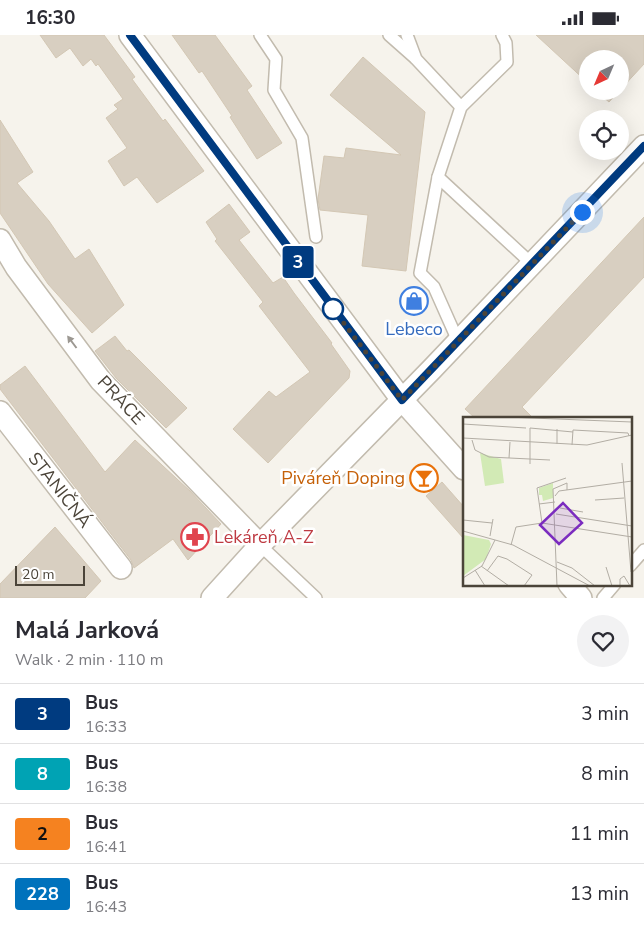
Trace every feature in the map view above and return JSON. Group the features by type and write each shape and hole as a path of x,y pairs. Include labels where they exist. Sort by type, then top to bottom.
{"street":[{"path":"130,35 402,400 463,468"},
{"path":"212,598 260,545 402,400 644,146"},
{"name":"PRÁCE","path":"0,240 16,267 101,381 260,545"},
{"name":"STANIČNÁ","path":"3,424 121,567"},
{"path":"570,585 581,598"}],"lane":[{"path":"260,35 276,59 274,90 302,138 316,237"},
{"path":"389,35 416,59 461,107"},
{"path":"407,35 416,59"},
{"path":"458,341 434,287 420,273 438,177 461,107 507,62 506,43 502,35"},
{"path":"438,177 532,264"},
{"path":"260,545 316,598"},
{"path":"632,565 644,551"},
{"path":"603,598 614,585"}],"building":[{"path":"40,35 104,35 135,77 132,79 204,171 157,203 137,177 124,186 108,161 127,148 106,118 118,109 114,105 123,99 98,64 96,66 91,59 83,66 70,48 56,58"},
{"path":"172,35 215,35 252,86 247,90 282,143 257,159 230,117 232,116 202,71 199,73"},
{"path":"536,35 644,35 644,64 629,80 629,50 579,50 579,75"},
{"path":"363,57 425,112 406,271 362,266 368,215 320,210 318,199 324,156 344,158 346,148 401,155 330,95"},
{"path":"0,120 33,172 17,183 49,221 75,259 89,249 124,305 92,333 48,284 0,213"},
{"path":"229,204 250,232 239,240 273,283 283,277 332,343 350,371 349,378 268,463 233,429 269,391 276,397 310,372 259,306 263,302 215,241 217,239 206,222"},
{"path":"644,217 644,277 522,407 532,417 474,417 465,409"},
{"path":"115,336 127,351 129,350 187,408 166,428 116,378 95,351"},
{"path":"25,366 105,472 135,440 190,491 221,524 188,560 173,539 134,568 131,560 0,389 0,385"},
{"path":"442,482 463,506 463,538 426,496"},
{"path":"55,527 101,581 85,598 0,598 0,584"}],"bus line":[{"name":"3","path":"130,35 402,400 644,146"}],"place":[{"name":"Lebeco","path":"414,301"},
{"name":"Piváreň Doping","path":"424,478"},
{"name":"Lekáreň A-Z","path":"195,537"}],"route":[{"path":"333,309 402,400 582,212"}]}
